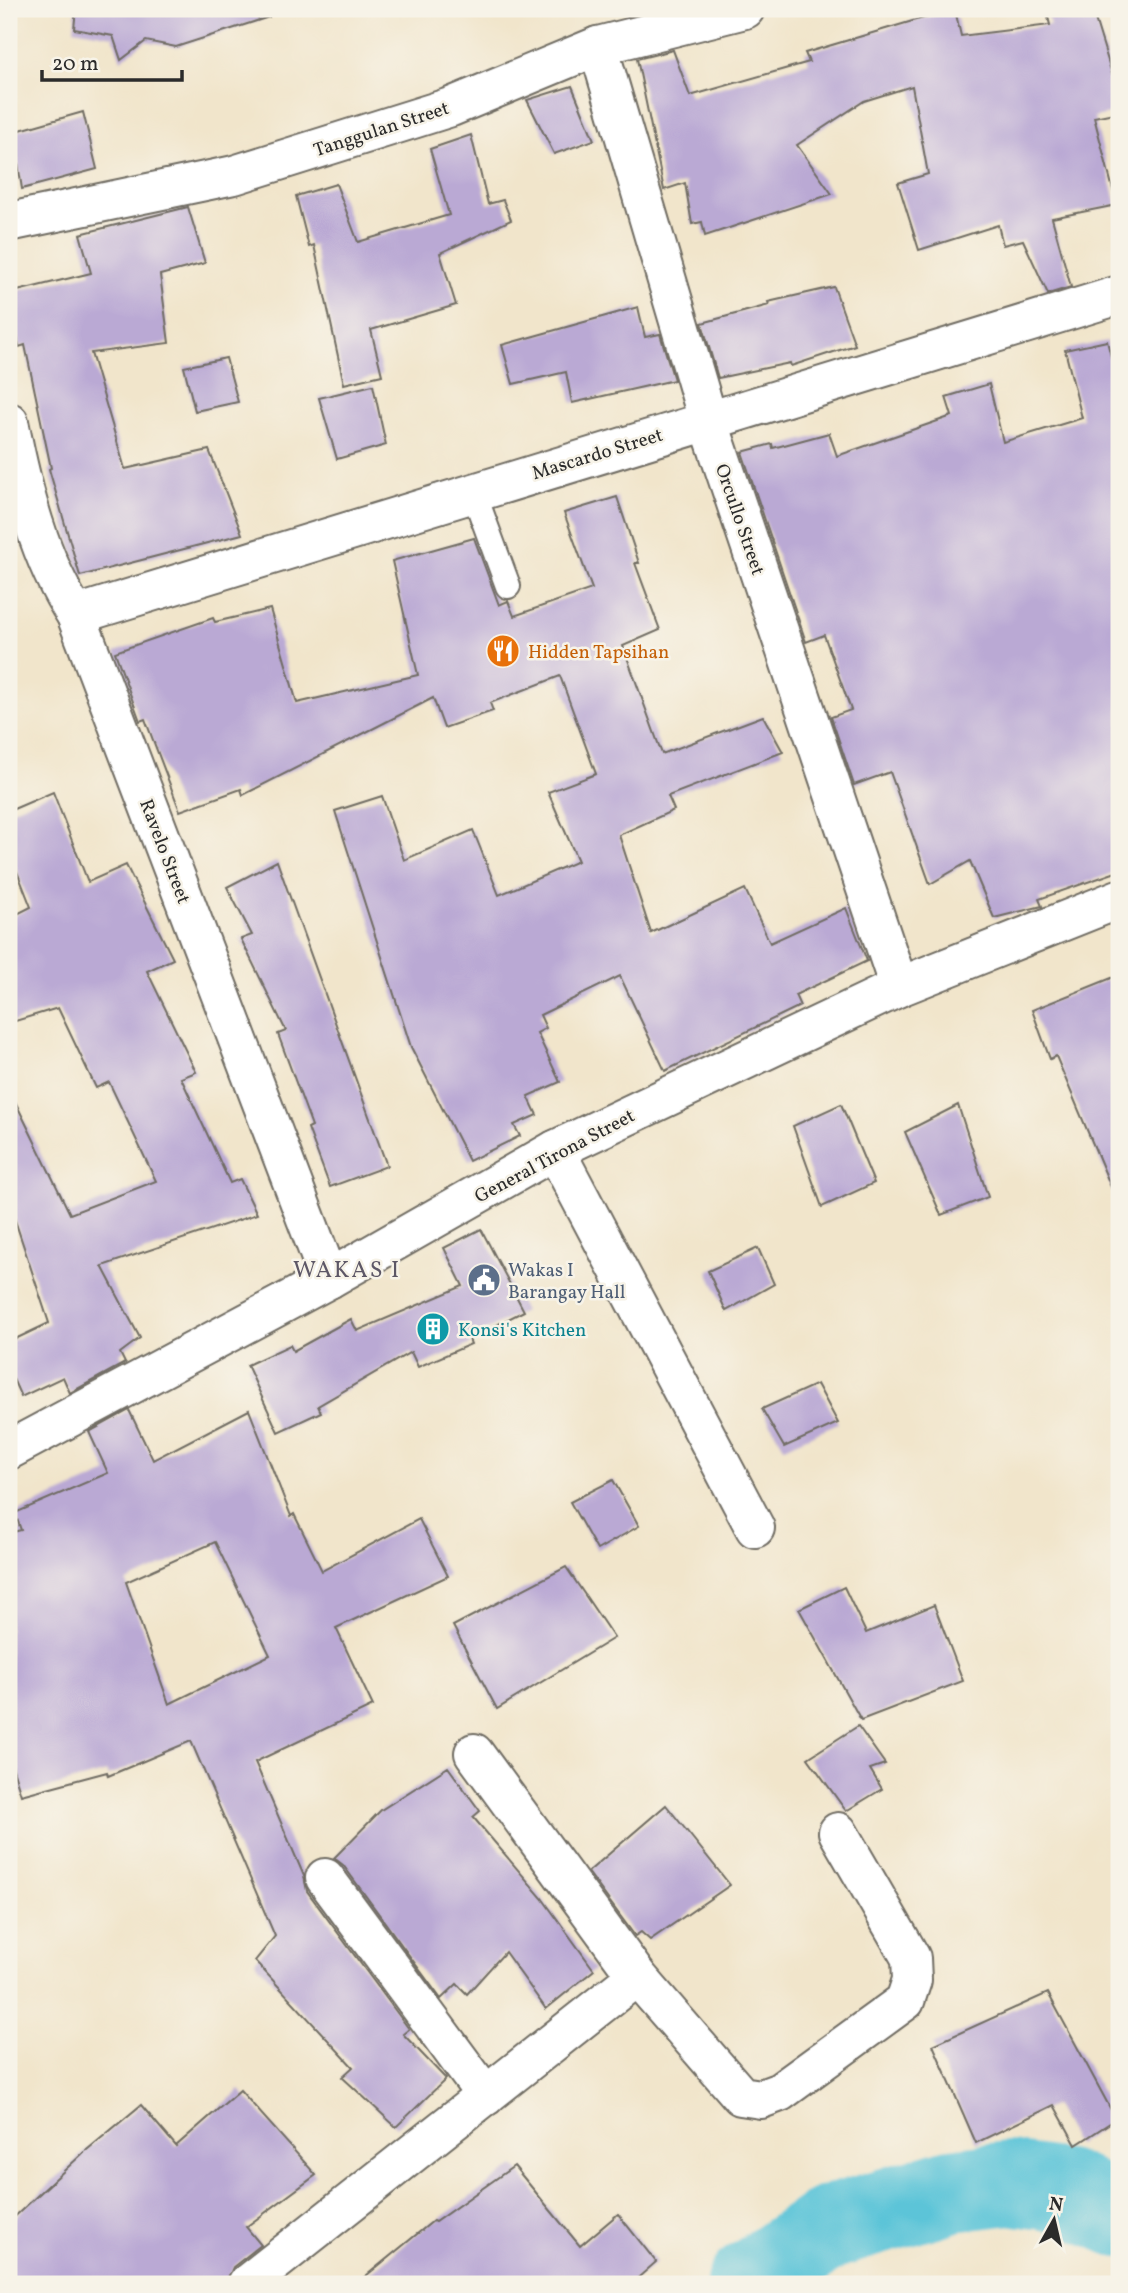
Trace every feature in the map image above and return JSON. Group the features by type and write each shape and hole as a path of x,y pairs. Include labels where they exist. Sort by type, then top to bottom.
{"street":[{"name":"Tanggulan Street","path":"9,222 234,175 451,107 598,46 745,9"},
{"name":"Orcullo Street","path":"598,46 708,420 899,987"},
{"name":"Mascardo Street","path":"76,615 472,491 1119,295"},
{"name":"Ravelo Street","path":"9,422 20,476 55,583 76,615 329,1279"},
{"name":"General Tirona Street","path":"9,1450 329,1279 555,1150 899,987 1119,899"},
{"path":"555,1150 755,1528"},
{"path":"474,1753 637,1976 741,2096 761,2099 790,2084 905,2001 912,1980 911,1958 838,1832"},
{"path":"325,1878 486,2096"},
{"path":"247,2284 637,1976"}],"lane":[{"path":"472,491 508,586"}],"building":[{"path":"76,9 268,9 269,17 176,47 146,41 121,60 113,36 74,29"},
{"path":"627,9 656,9 628,16"},
{"path":"1046,9 1092,9 1112,74 1119,73 1119,112 1094,117 1117,205 1052,218 1071,287 1048,294 1023,240 1003,245 998,225 919,250 898,183 928,174 912,86 864,101 797,145 832,194 705,236 702,222 692,224 685,183 664,190 637,59 673,50 690,96 809,62 805,53 955,10 961,36 1050,25"},
{"path":"572,86 594,140 554,154 527,100"},
{"path":"83,112 97,169 22,189 13,132"},
{"path":"471,135 488,204 503,200 511,220 440,253 456,305 371,330 382,375 344,384 314,245 309,247 296,196 336,184 358,242 449,215 430,149"},
{"path":"188,207 205,263 160,275 169,343 91,353 125,469 209,450 242,534 80,576 49,469 51,468 25,345 19,347 9,293 91,273 80,234"},
{"path":"834,287 855,345 791,366 790,363 718,378 702,323 769,305 768,302"},
{"path":"638,307 645,337 660,334 674,380 572,403 566,372 513,384 502,345"},
{"path":"1107,341 1119,388 1119,871 1039,899 1042,906 994,918 970,861 930,884 890,772 854,785 831,717 851,710 824,635 806,642 742,452 772,444 773,448 829,433 837,456 952,416 946,397 989,384 1003,442 1082,418 1065,350"},
{"path":"226,358 238,402 195,411 184,367"},
{"path":"373,385 386,445 337,459 319,398"},
{"path":"617,497 639,563 635,563 660,630 623,646 662,754 763,716 783,752 668,796 674,810 619,835 651,933 745,889 770,943 846,908 867,961 795,995 800,1006 665,1071 620,976 540,1015 546,1028 537,1033 560,1082 528,1096 537,1115 514,1125 520,1136 469,1161 411,1047 335,811 382,796 404,860 473,830 499,895 578,861 548,792 596,774 560,676 490,703 493,711 444,728 433,698 243,795 241,789 180,811 145,719 140,721 115,652 213,618 215,622 270,609 297,703 418,675 392,561 474,538 499,605 508,601 514,616 592,589 564,513"},
{"path":"53,792 88,882 126,865 173,959 147,971 196,1072 181,1078 230,1183 240,1179 257,1214 102,1266 140,1338 120,1353 125,1363 70,1393 63,1377 21,1397 9,1370 9,1342 49,1323 9,1202 9,1089 70,1214 156,1181 109,1082 96,1088 58,1008 9,1023 9,918 31,907 9,851 9,811"},
{"path":"277,861 387,1166 330,1187 308,1128 312,1126 278,1034 286,1031 241,939 252,935 227,887"},
{"path":"1119,975 1119,1206 1056,1056 1050,1059 1032,1010"},
{"path":"841,1104 874,1183 822,1207 793,1126"},
{"path":"958,1105 988,1197 941,1215 905,1132"},
{"path":"481,1229 524,1311 469,1339 471,1344 418,1367 411,1352 318,1406 321,1412 278,1432 247,1365 290,1345 293,1351 351,1319 357,1331 463,1286 444,1248"},
{"path":"758,1248 774,1284 726,1311 708,1271"},
{"path":"817,1384 838,1423 784,1447 762,1409"},
{"path":"129,1410 153,1460 249,1410 291,1516 294,1514 322,1571 419,1519 448,1576 336,1628 373,1706 255,1762 304,1876 307,1891 409,2029 403,2034 446,2079 396,2127 342,2077 353,2067 255,1961 275,1936 191,1741 108,1776 107,1772 21,1795 9,1756 9,1533 21,1530 15,1513 108,1473 89,1432","holes":["215,1542 270,1655 169,1704 126,1582"]},
{"path":"613,1480 639,1526 597,1550 570,1502"},
{"path":"566,1567 614,1638 497,1709 453,1626"},
{"path":"844,1587 866,1633 934,1605 963,1681 861,1720 799,1609"},
{"path":"858,1726 885,1764 870,1769 882,1789 846,1811 808,1758"},
{"path":"448,1767 480,1811 473,1817 542,1898 594,1970 546,2009 505,1952 467,1994 457,1984 441,1999 343,1865 334,1858 381,1810"},
{"path":"666,1805 730,1885 650,1940 641,1932 635,1936 588,1872"},
{"path":"1048,1993 1116,2119 1076,2145 1054,2105 976,2143 933,2045"},
{"path":"240,2090 316,2175 246,2227 261,2245 233,2267 226,2284 9,2284 9,2222 82,2154 141,2105 176,2146"},
{"path":"514,2166 580,2246 618,2214 656,2262 631,2284 356,2284 433,2221"}],"waterway":[{"path":"748,2284 828,2228 952,2190 1009,2183 1065,2191 1119,2215"}],"place":[{"name":"Hidden Tapsihan","path":"503,651"},
{"name":"Wakas I Barangay Hall","path":"484,1280"},
{"name":"Konsi's Kitchen","path":"433,1329"}],"district":[{"name":"WAKAS I","path":"347,1269"}]}
